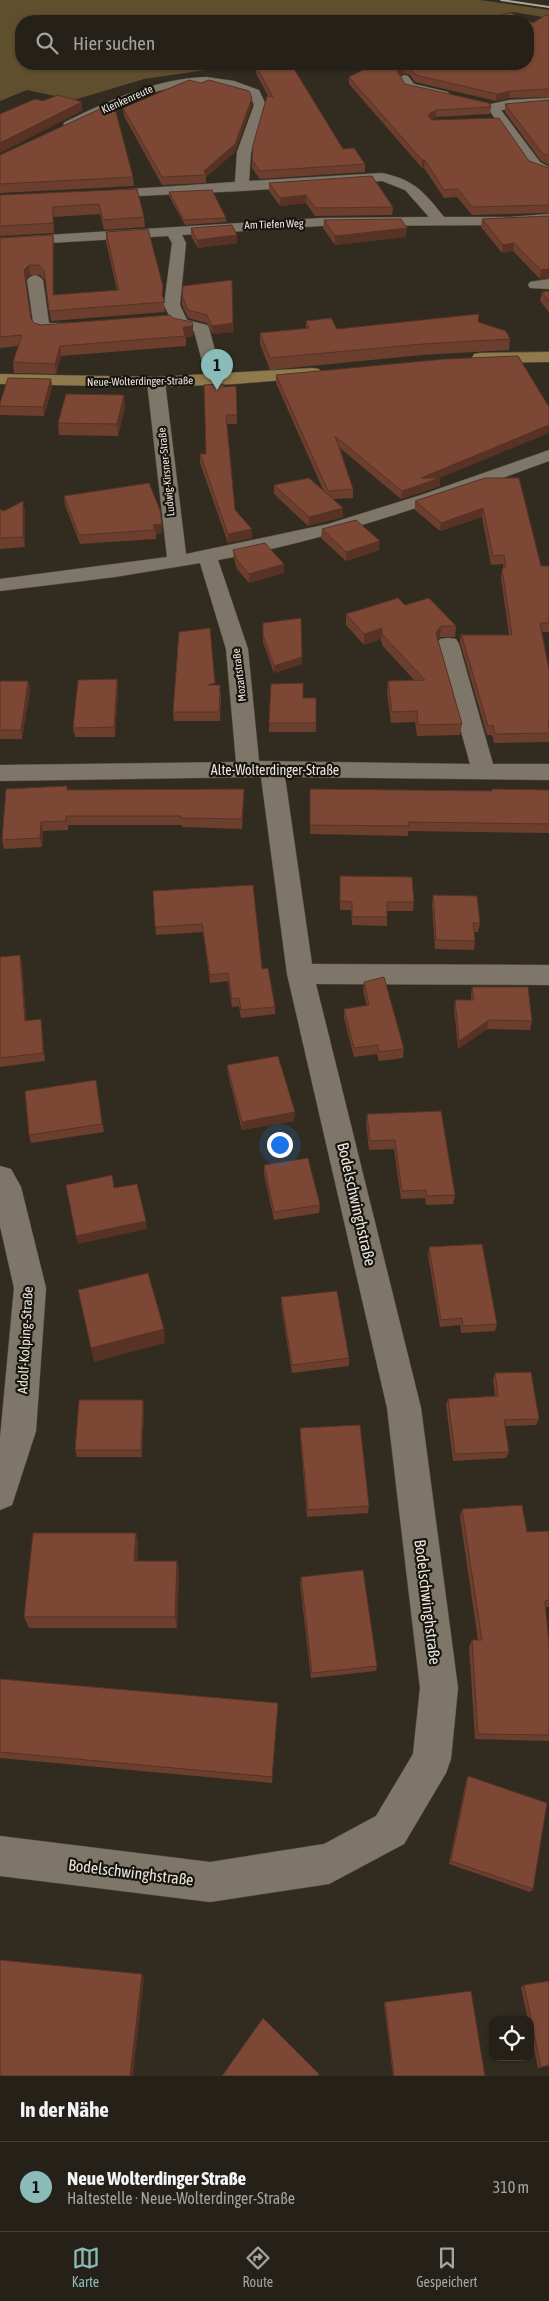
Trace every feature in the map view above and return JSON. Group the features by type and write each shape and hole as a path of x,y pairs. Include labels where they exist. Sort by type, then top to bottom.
{"main road":[{"path":"462,359 520,356 549,357"},
{"name":"Neue-Wolterdinger-Straße","path":"0,379 48,382 156,382 326,372"}],"street":[{"path":"404,79 409,87 458,98"},
{"name":"Klenkenreute","path":"56,131 152,87 168,83 215,81 236,84 255,93 260,105 244,152 242,187"},
{"path":"483,120 509,104 549,102"},
{"path":"495,111 535,164 549,172"},
{"path":"83,196 382,177 400,180 410,185 440,221"},
{"name":"Am Tiefen Weg","path":"0,242 321,222 509,221 549,218"},
{"path":"173,231 180,243 172,304 180,324 201,328 214,380"},
{"path":"35,280 42,328 90,324"},
{"path":"158,319 178,318"},
{"name":"Ludwig-Kirsner-Straße","path":"156,382 176,561"},
{"path":"0,585 81,576 176,561 304,535 398,509 549,455"},
{"name":"Mozartstraße","path":"207,555 237,649 260,769"},
{"path":"448,644 483,770"},
{"name":"Alte-Wolterdinger-Straße","path":"0,772 260,769 549,772"},
{"name":"Bodelschwinghstraße","path":"0,1856 210,1882 329,1864 390,1830 432,1759 439,1688 404,1408 300,974 260,769"},
{"path":"300,974 549,975"},
{"name":"Adolf-Kolping-Straße","path":"0,1493 19,1431 30,1288 2,1184"}],"shaded area":[{"path":"0,0 480,0 549,10 549,18 513,12 499,15 15,15 15,70 206,70 144,79 74,100 27,90 0,101"}],"building":[{"path":"549,15 549,89 510,91 497,94 416,75 412,70 534,70 534,22"},
{"path":"258,70 295,70 343,149 354,148 365,164 260,171 252,160 253,145 267,96 273,97"},
{"path":"362,70 399,70 397,71 405,84 489,103 491,107 436,110 428,116 432,120 499,118 529,161 549,168 549,205 472,207 458,189 444,190 425,160 422,160 349,77"},
{"path":"189,80 201,83 209,80 249,91 252,98 235,144 204,171 206,175 162,177 123,108"},
{"path":"58,95 82,102 0,143 0,114 35,99 43,101"},
{"path":"549,100 549,156 542,153 505,104"},
{"path":"102,108 116,112 133,177 0,184 0,155"},
{"path":"372,176 393,207 315,208 306,195 280,198 269,183"},
{"path":"137,189 144,217 103,220 99,204 53,207 53,223 0,226 0,195"},
{"path":"212,190 226,218 184,220 169,192"},
{"path":"549,216 549,269 541,270 514,243 503,245 482,219"},
{"path":"401,219 407,228 335,236 324,220"},
{"path":"232,225 237,235 197,240 191,228"},
{"path":"148,229 163,286 162,295 165,302 49,311 44,270 39,265 29,265 24,270 31,319 34,323 41,325 170,315 173,318 192,322 193,326 183,327 185,336 60,346 55,364 13,362 22,335 0,337 0,238 53,235 53,295 119,290 106,232"},
{"path":"232,280 233,323 212,326 207,315 188,310 182,296 183,286"},
{"path":"549,291 549,302 542,292"},
{"path":"479,314 478,322 506,331 510,339 423,344 270,358 260,333 309,328 306,321 331,318 337,329"},
{"path":"518,356 549,407 549,425 421,478 440,478 402,491 335,436 353,489 328,491 276,375 445,359"},
{"path":"8,378 51,379 43,407 0,406"},
{"path":"223,384 224,387 236,386 237,415 226,415 235,510 252,529 228,534 200,454 206,454 204,385"},
{"path":"66,394 124,395 117,424 58,423"},
{"path":"309,478 343,508 309,517 274,485"},
{"path":"485,478 519,478 541,566 549,566 549,623 540,623 549,670 549,733 495,734 493,725 488,726 461,633 463,635 512,635 502,569 506,567 504,555 493,556 483,508 441,523 415,501"},
{"path":"149,483 160,510 162,524 153,525 155,530 79,535 64,496"},
{"path":"23,501 23,537 0,538 0,509 4,511"},
{"path":"356,520 380,541 346,552 322,529"},
{"path":"265,543 284,564 249,574 237,560 233,550"},
{"path":"398,598 405,605 429,598 456,626 441,626 436,633 462,724 418,725 417,711 392,712 388,681 425,680 382,634 382,628 364,634 346,614"},
{"path":"301,618 302,657 274,666 263,635 263,623"},
{"path":"210,628 215,683 208,685 220,685 219,712 173,712 179,632"},
{"path":"117,679 114,727 73,728 78,680"},
{"path":"0,681 28,681 21,730 0,730"},
{"path":"303,683 303,698 316,698 316,723 269,723 271,684"},
{"path":"67,786 67,790 244,789 242,819 181,818 181,816 66,816 66,821 41,822 40,838 2,840 6,789"},
{"path":"310,789 549,790 549,824 408,822 409,826 310,825"},
{"path":"340,876 412,877 414,902 387,902 387,917 352,917 352,902 340,901"},
{"path":"253,885 262,969 268,968 275,1007 241,1010 239,998 232,999 228,973 210,975 202,924 155,927 153,891"},
{"path":"433,895 477,896 480,923 473,923 475,941 436,940"},
{"path":"20,955 25,1021 41,1019 43,1053 0,1058 0,957"},
{"path":"384,977 404,1049 379,1052 378,1045 354,1048 344,1009 369,1005 364,982"},
{"path":"472,987 528,987 532,1021 489,1020 459,1041 455,1000 474,1000"},
{"path":"278,1056 295,1112 242,1122 227,1065"},
{"path":"96,1080 102,1124 29,1135 25,1091"},
{"path":"441,1111 455,1195 427,1196 426,1190 402,1191 395,1140 370,1141 367,1114"},
{"path":"308,1158 320,1205 274,1212 264,1165"},
{"path":"112,1175 114,1188 137,1184 146,1221 76,1236 66,1185"},
{"path":"482,1244 497,1324 463,1326 462,1318 441,1320 429,1247"},
{"path":"148,1273 164,1329 91,1348 78,1290"},
{"path":"337,1291 349,1358 292,1365 281,1297"},
{"path":"531,1372 539,1419 504,1420 509,1452 455,1454 448,1399 498,1396 495,1373"},
{"path":"79,1400 143,1400 141,1450 75,1450"},
{"path":"360,1425 369,1506 308,1510 300,1428"},
{"path":"522,1505 527,1532 549,1531 549,1600 545,1601 549,1644 549,1735 478,1734 472,1640 482,1640 462,1509"},
{"path":"33,1533 136,1533 134,1561 177,1561 175,1617 24,1617"},
{"path":"363,1570 377,1666 312,1673 301,1577"},
{"path":"0,1679 278,1703 272,1777 0,1752"},
{"path":"468,1776 547,1803 533,1889 451,1861"},
{"path":"0,1960 142,1974 130,2076 0,2076"},
{"path":"549,1981 549,2065 541,2067 534,2033 534,2016 530,2016 524,1985"},
{"path":"471,1991 485,2076 394,2076 385,2002"},
{"path":"263,2018 319,2074 318,2076 222,2076"}],"railway":[{"path":"501,0 549,7"}],"place":[{"name":"Neue Wolterdinger Straße","path":"217,390"}]}
